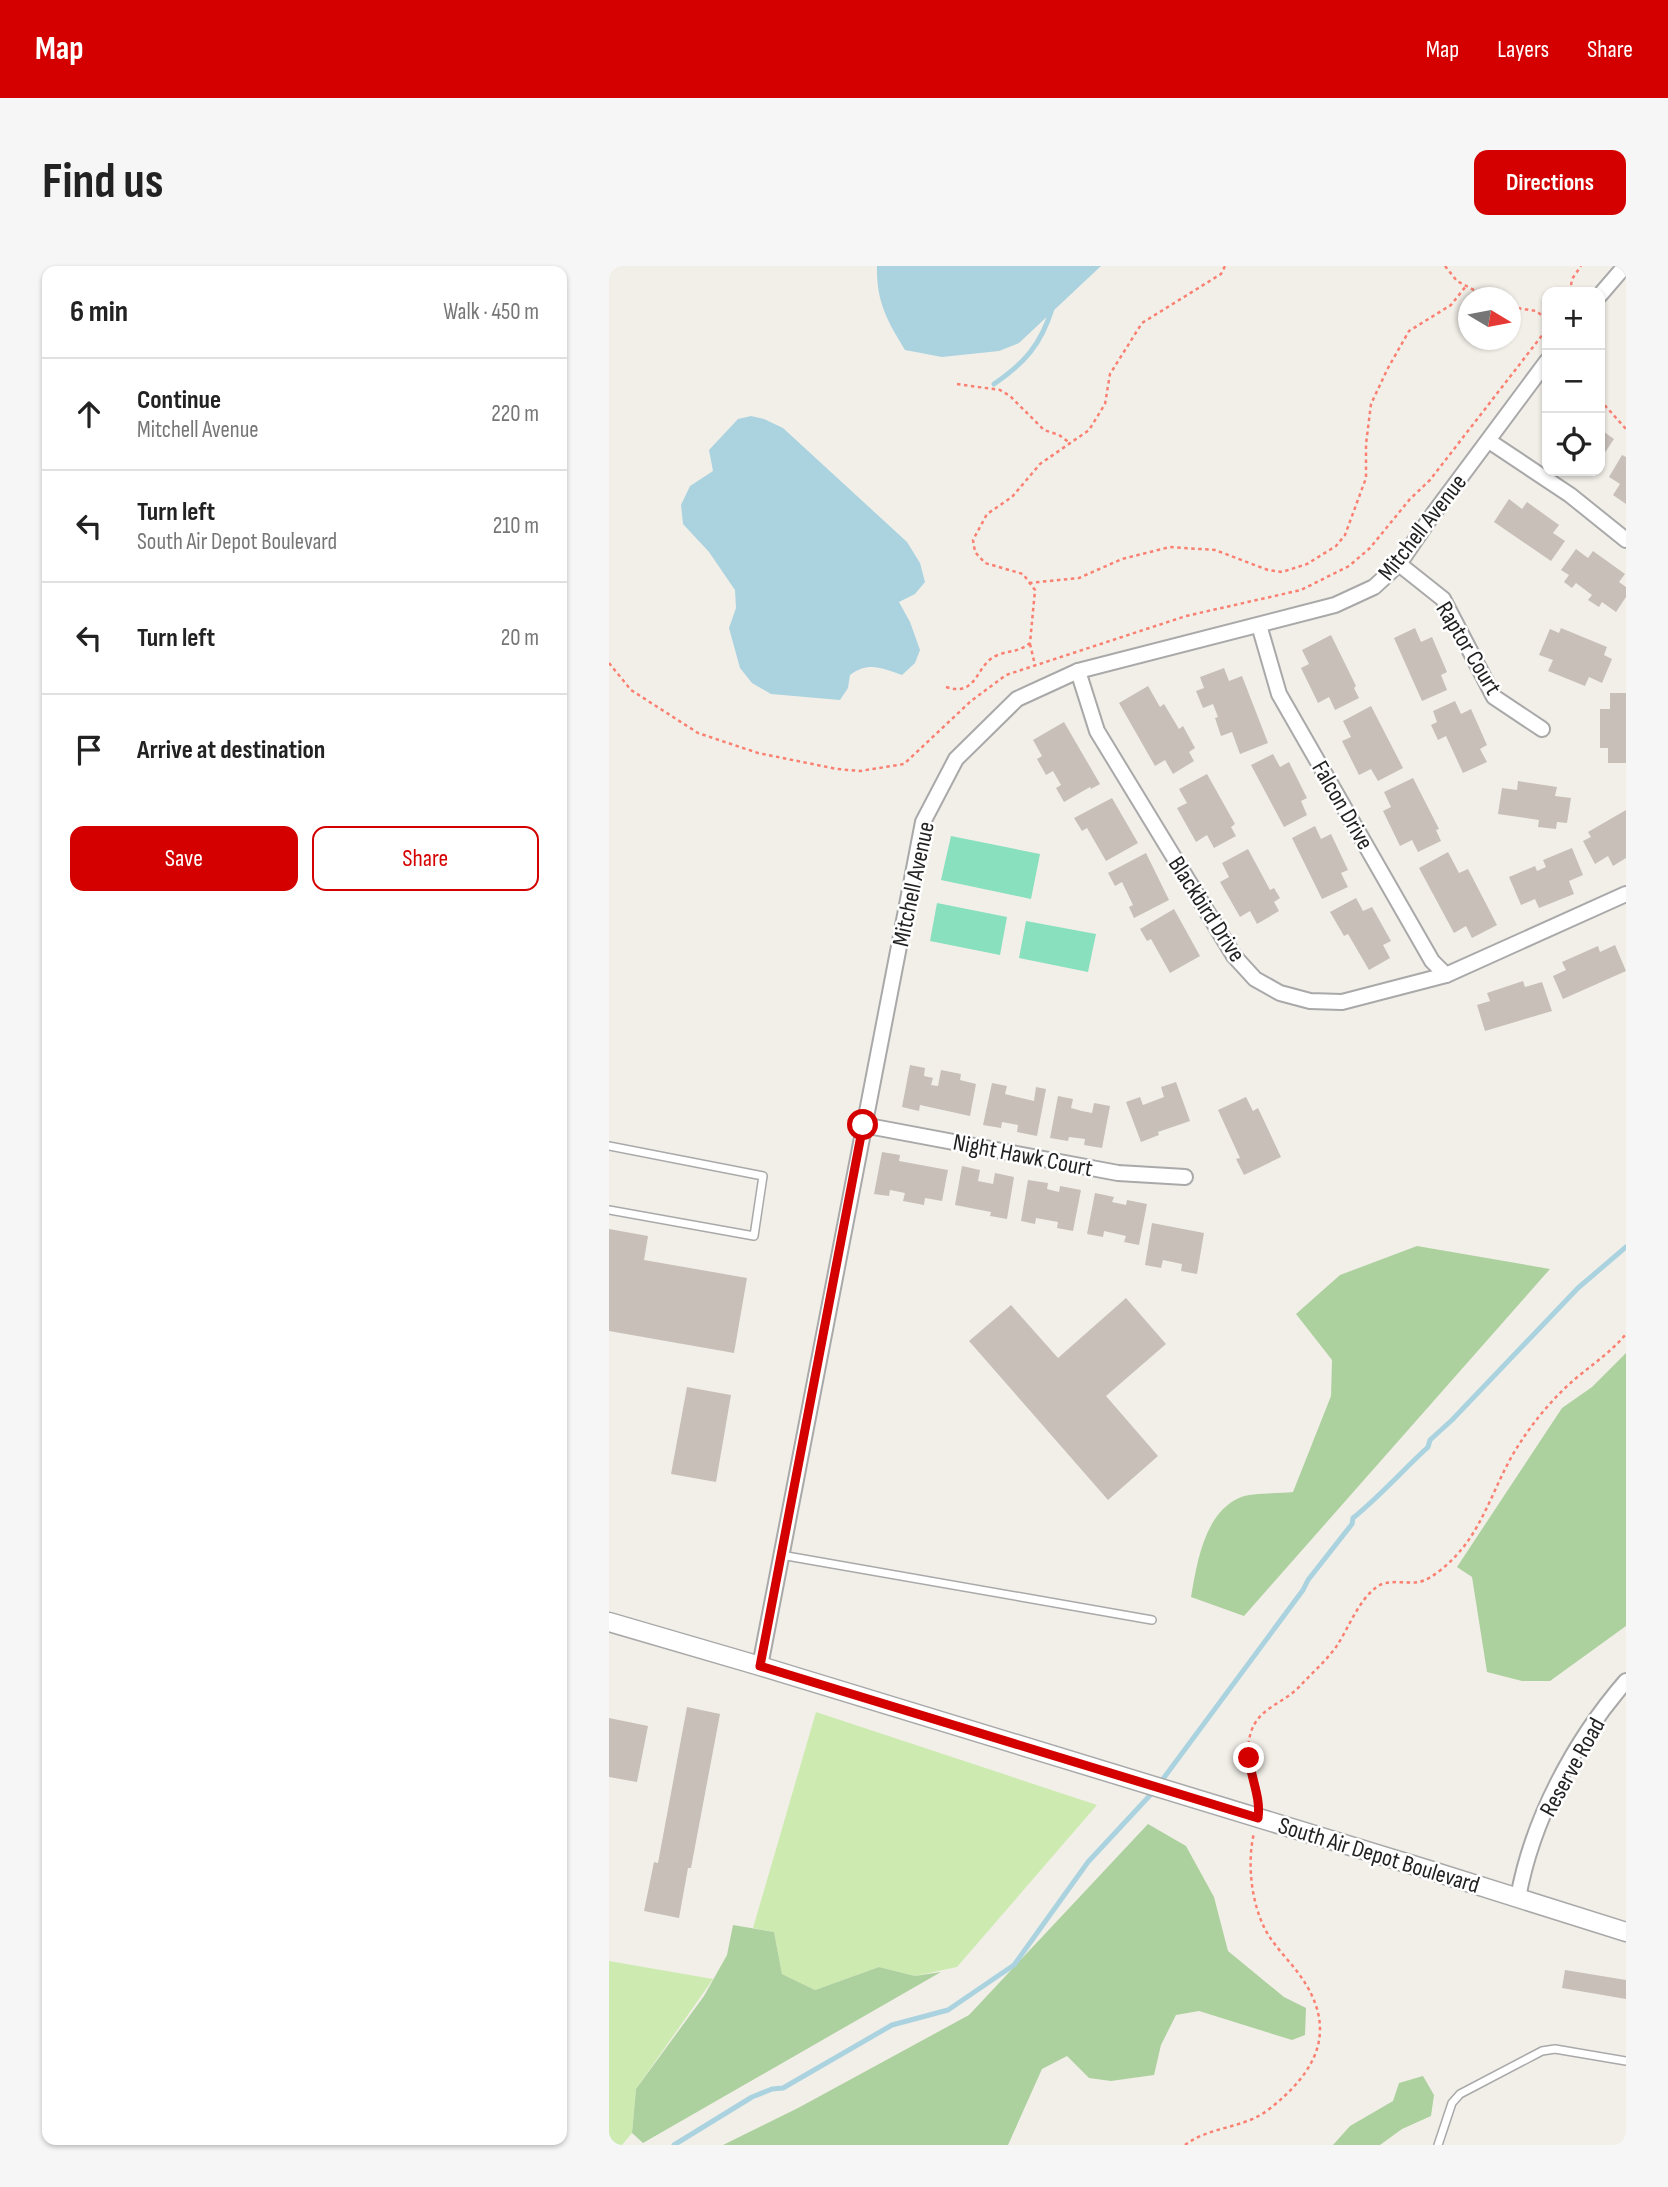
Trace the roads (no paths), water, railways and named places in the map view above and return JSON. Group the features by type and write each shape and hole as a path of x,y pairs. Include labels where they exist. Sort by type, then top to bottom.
{"street":[{"path":"1605,289 1625,266"},
{"name":"Mitchell Avenue","path":"760,1666 923,822 956,758 1017,699 1078,671 1335,605 1374,587 1399,564 1542,368"},
{"path":"1489,441 1570,495 1626,540"},
{"name":"Raptor Court","path":"1399,564 1443,599 1494,697 1542,729"},
{"name":"Falcon Drive","path":"1259,625 1279,694 1432,961 1446,975"},
{"name":"Blackbird Drive","path":"1078,671 1097,731 1227,944 1255,979 1280,993 1310,1001 1342,1002 1446,975 1626,894"},
{"name":"Night Hawk Court","path":"863,1125 1118,1173 1185,1177"},
{"name":"South Air Depot Boulevard","path":"609,1622 1626,1932"},
{"name":"Reserve Road","path":"1518,1898 1525,1867 1550,1798 1578,1748 1626,1681"}],"lane":[{"path":"609,1146 763,1176 754,1236 609,1210"},
{"path":"780,1555 1152,1620"},
{"path":"1438,2145 1451,2103 1460,2094 1542,2051 1555,2049 1626,2061"}],"water":[{"path":"877,266 1101,266 1019,343 999,351 942,357 905,350 884,310 878,290"},
{"path":"751,416 783,428 907,542 920,563 925,582 915,594 899,602 920,650 915,663 902,675 875,667 863,668 850,675 848,688 840,700 771,694 752,683 740,668 729,628 736,608 735,590 709,552 683,524 681,505 690,486 713,471 709,450 738,419"}],"waterway":[{"path":"994,384 1031,352 1043,333 1052,309"},
{"path":"1160,1783 1352,1524 1353,1518 1428,1447 1430,1440 1578,1288 1626,1247"},
{"path":"674,2145 752,2097 772,2089 783,2088 892,2025 948,2010 1014,1965 1088,1862 1154,1791"}]}
